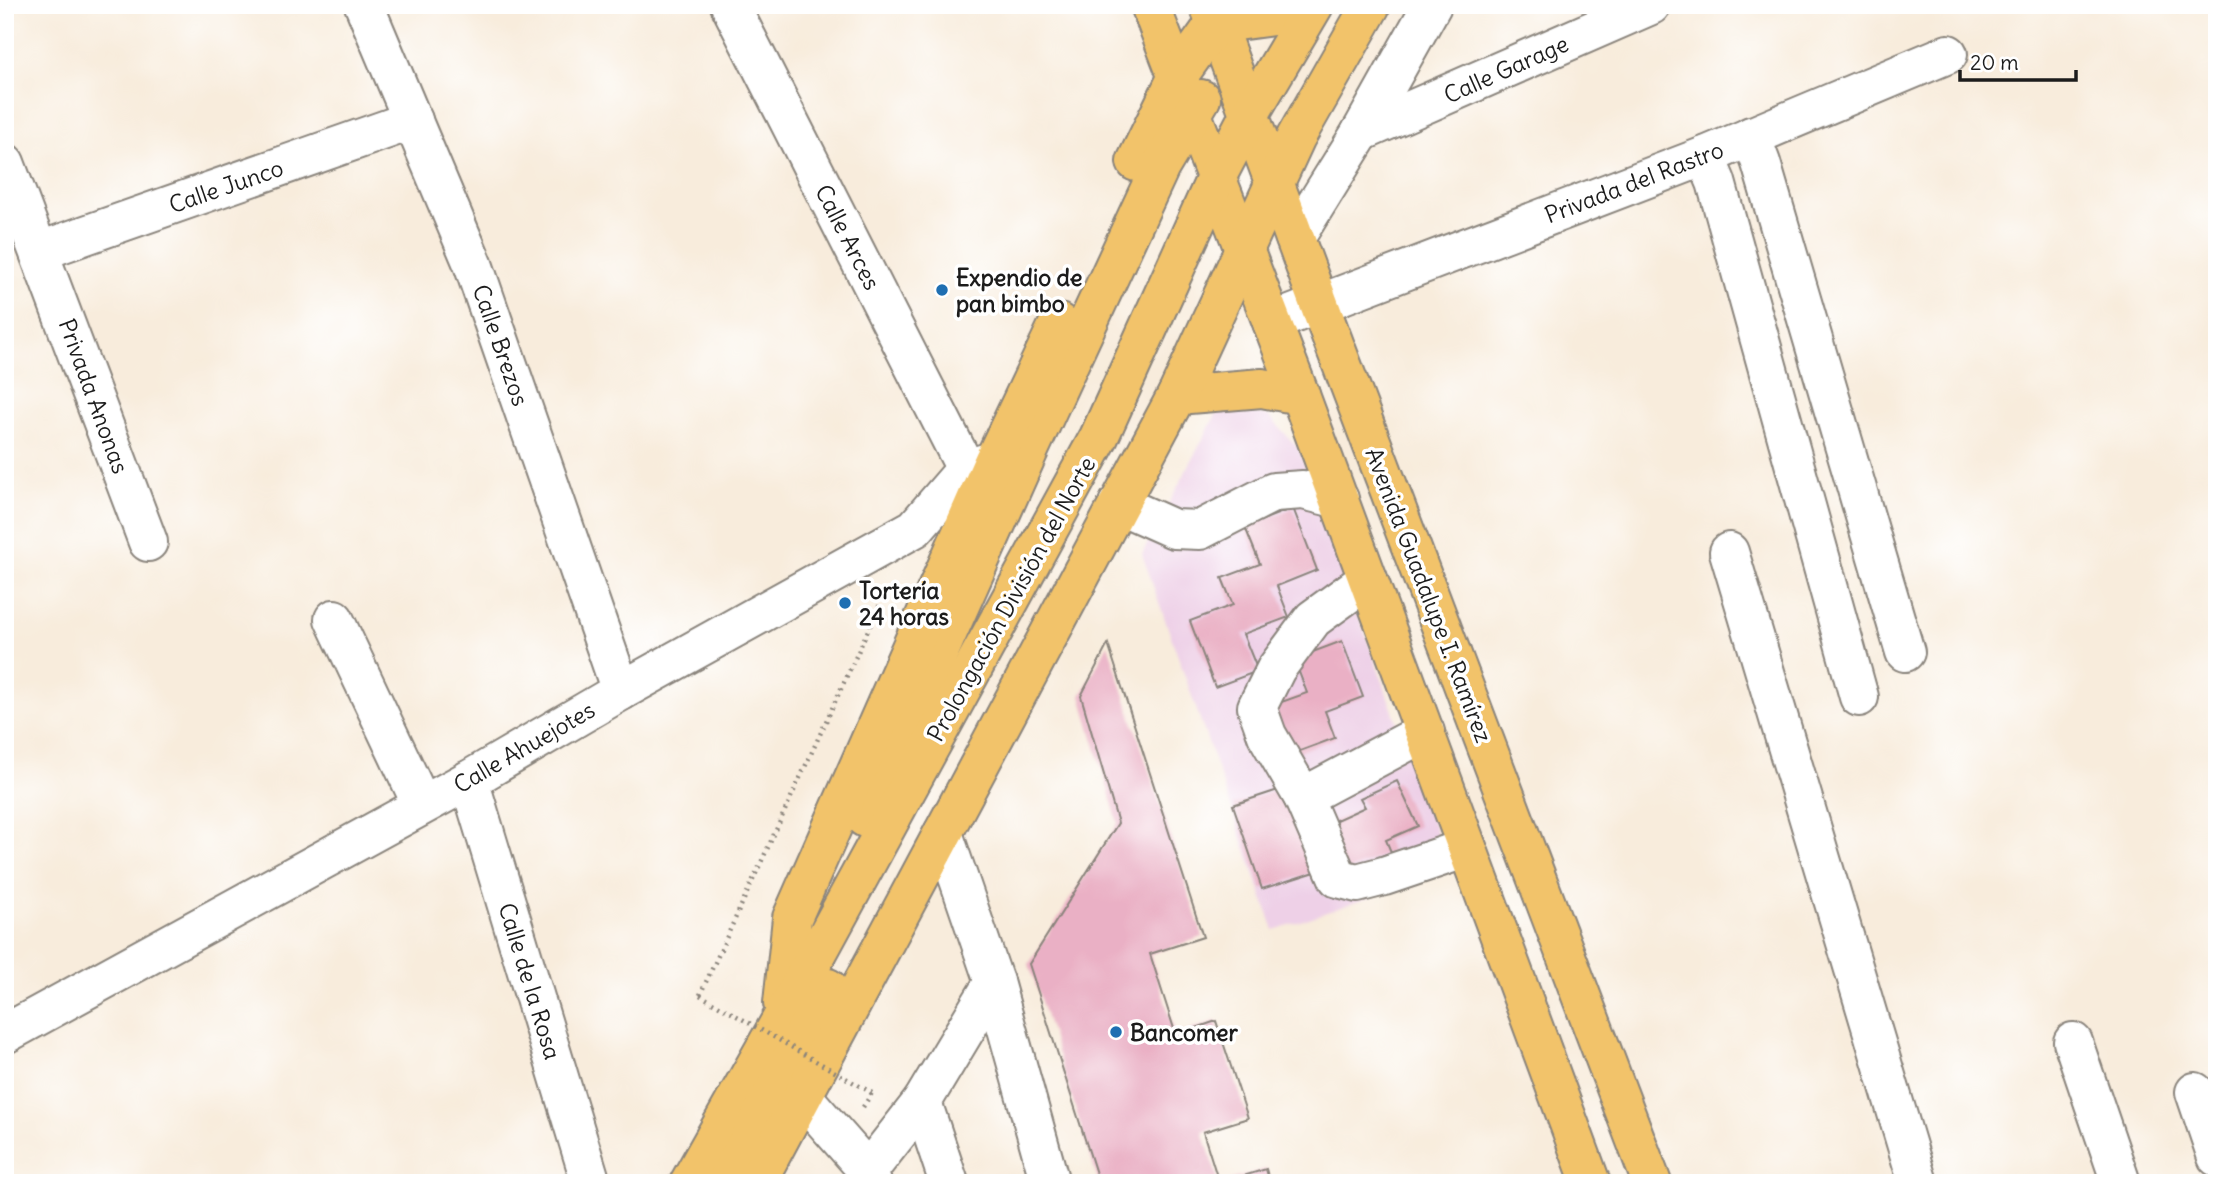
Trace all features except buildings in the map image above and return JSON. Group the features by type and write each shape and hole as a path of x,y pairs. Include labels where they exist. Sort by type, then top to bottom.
{"main road":[{"path":"1150,5 1339,499 1591,1183"},
{"path":"781,1020 792,918 979,466 1178,76 1212,15 1280,15 1295,5"},
{"name":"Prolongación División del Norte","path":"689,1183 781,1020 1099,437 1216,178 1249,115 1314,5"},
{"name":"Prolongación División del Norte","path":"756,1183 1177,395 1296,137 1371,5"},
{"name":"Avenida Guadalupe I. Ramírez","path":"1212,15 1652,1183"},
{"path":"726,1183 837,971 826,938 830,897 1030,449 1160,167 1191,113 1228,60"},
{"path":"1177,395 1262,387 1300,396"}],"street":[{"name":"Calle Brezos","path":"364,5 473,264 621,691"},
{"name":"Calle Arces","path":"730,5 979,466"},
{"path":"1295,238 1361,132 1432,5"},
{"name":"Calle Garage","path":"1361,132 1651,5"},
{"name":"Privada del Rastro","path":"1272,322 1705,156 1948,54"},
{"name":"Calle Junco","path":"40,251 413,120"},
{"path":"1751,136 1905,652"},
{"path":"1705,156 1716,182 1859,697"},
{"name":"Privada Anonas","path":"5,163 148,542"},
{"path":"979,466 1030,449"},
{"name":"Calle Ahuejotes","path":"5,1034 469,779 621,691 915,528 979,466"},
{"path":"1118,504 1174,528 1200,530 1274,492 1304,489 1339,499"},
{"path":"1729,552 1917,1183"},
{"path":"1368,579 1313,619 1276,668 1257,706 1267,735 1303,797 1338,878 1357,883 1384,877 1467,848"},
{"path":"334,619 422,805"},
{"path":"1303,797 1425,732"},
{"name":"Calle de la Rosa","path":"469,779 591,1183"},
{"path":"943,833 994,982 1050,1183"},
{"path":"802,1096 870,1177 922,1101 994,982"},
{"path":"2073,1042 2121,1183"},
{"path":"2195,1092 2217,1157"},
{"path":"922,1101 949,1183"}],"path":[{"path":"872,1093 700,995 915,528"}],"shaded area":[{"path":"1220,407 1269,416 1299,449 1450,870 1274,930 1142,554"}],"place":[{"name":"Expendio de pan bimbo","path":"942,290"},
{"name":"Tortería 24 horas","path":"845,603"},
{"name":"Bancomer","path":"1116,1032"}]}
